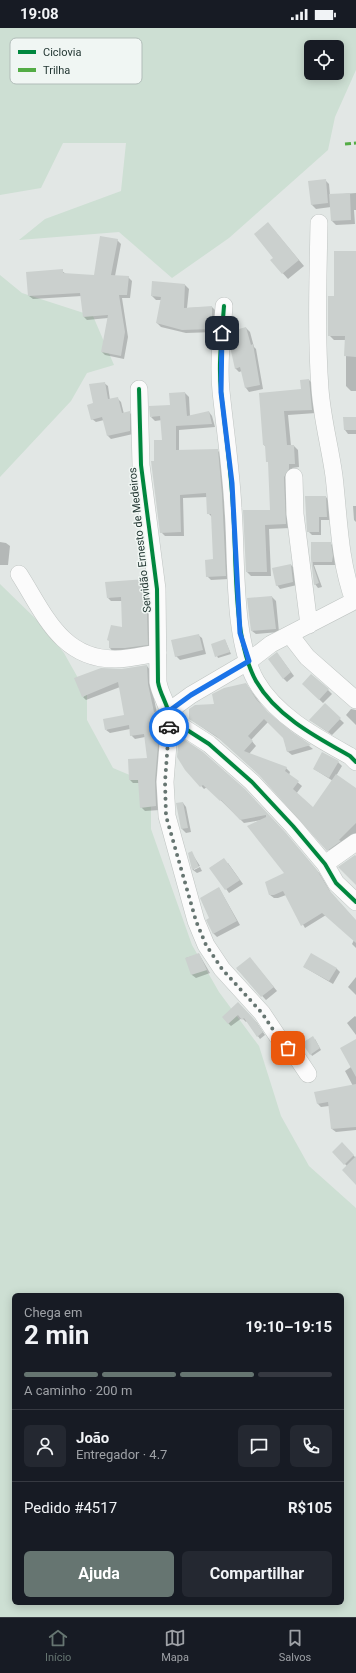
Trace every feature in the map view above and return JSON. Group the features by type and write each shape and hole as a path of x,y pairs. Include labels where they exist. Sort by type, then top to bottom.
{"street":[{"path":"308,1074 296,1056 280,1040 262,1013 222,969 206,945 196,921 166,816 165,782 169,715 191,695 249,661 271,644 355,600 346,579 333,469 320,391 317,339 319,223"},
{"path":"224,306 221,392 232,483 240,633 256,680 264,692 281,711 356,762"},
{"name":"Servidão Ernesto de Medeiros","path":"139,389 141,465 157,590 159,690 169,715"},
{"path":"294,477 296,514 309,625"},
{"path":"19,574 53,628 74,649 92,657 116,659 158,653"},
{"path":"290,635 307,657 356,700"},
{"path":"169,715 228,759 275,806 325,864 336,883 356,902"},
{"path":"325,864 356,842"}],"green space":[{"path":"0,28 356,28 356,70 335,117 328,150 229,238 172,278 119,232 19,240 45,219 121,191 126,143 63,143 41,188 0,195"},
{"path":"0,275 22,293 93,316 114,365 87,373 71,401 0,477"},
{"path":"0,584 37,620 64,653 87,694 87,720 113,768 151,784 151,829 192,945 219,992 259,1046 281,1116 309,1166 356,1208 356,1617 0,1617"}],"building":[{"path":"326,179 328,203 311,205 308,181"},
{"path":"350,193 351,220 331,221 329,194"},
{"path":"268,222 299,260 282,274 270,260 273,258 254,234"},
{"path":"100,236 118,239 111,275 129,276 127,295 119,295 125,332 121,356 101,352 108,315 83,317 80,293 28,296 26,272 63,269 63,273 94,275"},
{"path":"334,251 356,251 356,357 344,356 345,336 328,336 328,296 334,296"},
{"path":"152,281 185,284 184,308 212,306 212,329 182,330 156,323 161,297 151,296"},
{"path":"246,327 251,345 253,344 260,385 245,388 240,367 235,369 231,349 236,348 232,331"},
{"path":"309,379 312,410 284,411 287,445 294,445 295,464 289,464 289,469 284,477 286,524 265,525 267,572 246,572 243,510 270,510 268,462 266,462 265,445 263,445 259,393 301,389 300,380"},
{"path":"105,382 108,399 118,397 122,413 130,411 130,431 107,436 102,417 91,420 87,405 93,403 89,384"},
{"path":"185,392 187,416 209,411 212,424 176,426 176,450 218,449 226,576 206,577 205,560 213,559 211,514 207,514 206,493 180,495 181,532 160,533 151,461 154,461 154,440 162,440 160,416 150,417 149,406 170,405 169,393"},
{"path":"343,417 356,417 356,430 344,430"},
{"path":"305,496 326,496 327,517 319,517 319,532 307,532"},
{"path":"311,542 331,542 333,556 332,562 312,562 319,583 314,585 311,559"},
{"path":"291,564 293,582 276,586 272,568"},
{"path":"146,579 148,645 125,648 109,648 109,641 107,640 111,625 122,627 121,597 107,598 105,582"},
{"path":"272,596 276,629 251,631 247,598"},
{"path":"199,634 203,650 175,657 171,640"},
{"path":"225,639 230,652 215,657 211,644"},
{"path":"277,652 291,672 283,679 268,659"},
{"path":"147,665 148,684 154,712 158,711 160,721 155,781 156,806 140,808 138,780 129,780 128,759 147,758 144,734 130,736 129,725 105,730 103,719 124,715 118,682 82,697 74,678 101,668 122,669"},
{"path":"311,674 329,689 319,700 302,684"},
{"path":"246,683 256,699 268,712 292,732 311,745 287,752 283,738 264,719 248,736 253,741 244,751 287,767 285,771 299,781 293,789 313,807 336,774 356,788 356,823 339,840 341,841 327,851 259,775 216,736 189,719 189,709 195,705 214,704 212,694 224,688"},
{"path":"325,703 341,718 328,732 309,720"},
{"path":"179,736 203,752 245,789 286,833 317,870 329,890 356,920 356,943 322,913 301,926 283,891 274,895 269,895 265,882 284,873 247,826 266,817 266,815 240,820 221,800 220,801 203,785 200,787 185,770 177,757"},
{"path":"322,752 339,761 329,778 313,769"},
{"path":"183,802 188,828 181,829 176,803"},
{"path":"192,851 199,867 192,870 188,853"},
{"path":"355,855 356,856 356,885 338,867"},
{"path":"224,858 240,880 225,890 209,868"},
{"path":"219,887 237,921 213,934 206,920 209,918 200,898"},
{"path":"199,953 207,970 191,975 185,958"},
{"path":"311,953 337,968 329,981 303,967"},
{"path":"250,957 274,987 261,997 236,968"},
{"path":"238,1002 254,1019 263,1032 257,1037 244,1018 242,1020 238,1015 228,1024 222,1017"},
{"path":"313,1036 320,1048 310,1055 302,1043"},
{"path":"356,1039 356,1077 340,1048"},
{"path":"356,1084 356,1127 331,1129 328,1102 317,1104 314,1092"},
{"path":"342,1142 354,1155 344,1165 332,1152"},
{"path":"356,1156 356,1185 342,1170"}],"marked path":[{"path":"345,144 356,143"}],"cycle path":[{"path":"224,306 220,380 232,493 239,621 248,663 256,681 274,705 298,724 350,756 356,762"},
{"path":"139,389 141,465 157,589 158,682 170,719 209,744 252,782 293,826 325,864 336,883 356,902"}],"way so far":[{"path":"169,727 165,782 166,816 196,921 203,934 206,945 222,969 262,1013 280,1040 288,1048"}],"route":[{"path":"169,727 169,711 191,695 228,675 249,661 240,633 232,483 221,392 220,374 222,333"}]}
